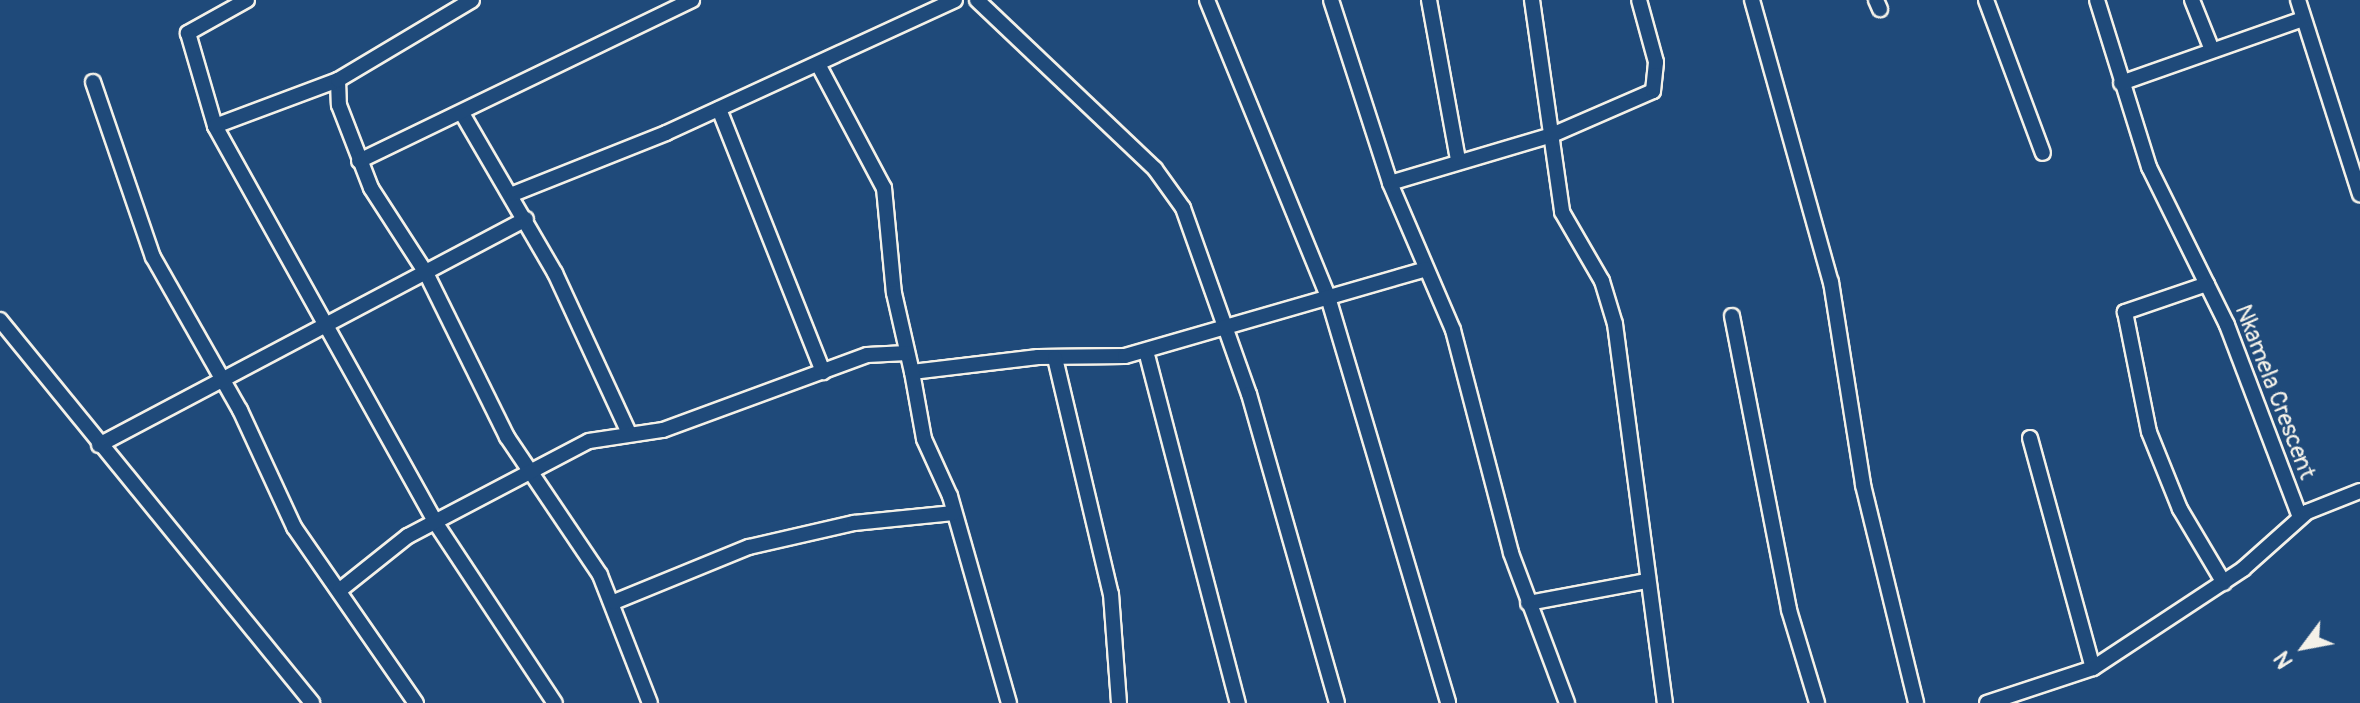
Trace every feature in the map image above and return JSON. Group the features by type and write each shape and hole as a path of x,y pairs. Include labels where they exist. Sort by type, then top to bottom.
{"street":[{"path":"247,0 188,33 215,126 323,327 435,522 555,703"},
{"path":"215,126 338,80 472,0"},
{"path":"359,161 463,115 692,0"},
{"path":"513,194 819,66 955,0"},
{"path":"977,0 1165,181 1196,238 1228,329 1337,703"},
{"path":"1207,0 1328,297 1448,703"},
{"path":"1331,0 1390,183 1453,330 1528,603 1567,703"},
{"path":"1429,0 1458,159"},
{"path":"1532,0 1562,212 1602,281 1615,324 1665,703"},
{"path":"1390,183 1458,159 1552,135 1653,91 1656,62 1639,0"},
{"path":"1752,0 1831,282 1863,485 1916,703"},
{"path":"1986,0 2043,153"},
{"name":"Nkamela Crescent","path":"2097,0 2149,167 2207,284 2300,517"},
{"path":"2192,0 2212,50"},
{"path":"2298,0 2360,194"},
{"path":"2121,83 2303,19"},
{"path":"819,66 884,188 907,353 924,439 954,513 1009,703"},
{"path":"338,80 359,161 426,273 528,470 614,602 650,703"},
{"path":"93,82 153,257 220,376 294,527 416,703"},
{"path":"719,109 823,372"},
{"path":"463,115 513,194 629,433"},
{"path":"99,445 220,376 323,327 526,219"},
{"path":"912,372 1146,351 1426,269"},
{"name":"Nkamela Crescent","path":"2207,284 2125,312 2149,432 2180,509 2224,583"},
{"path":"1732,316 1789,610 1817,703"},
{"path":"0,320 312,703"},
{"path":"1146,351 1238,703"},
{"path":"340,590 435,522 528,470 589,441 663,430 867,355 907,353"},
{"path":"1055,358 1111,594 1119,703"},
{"path":"2030,438 2093,668"},
{"path":"1987,703 2093,668 2224,583 2300,517 2360,491"},
{"path":"614,602 763,543 854,523 954,513"},
{"path":"1528,603 1647,581"}]}
